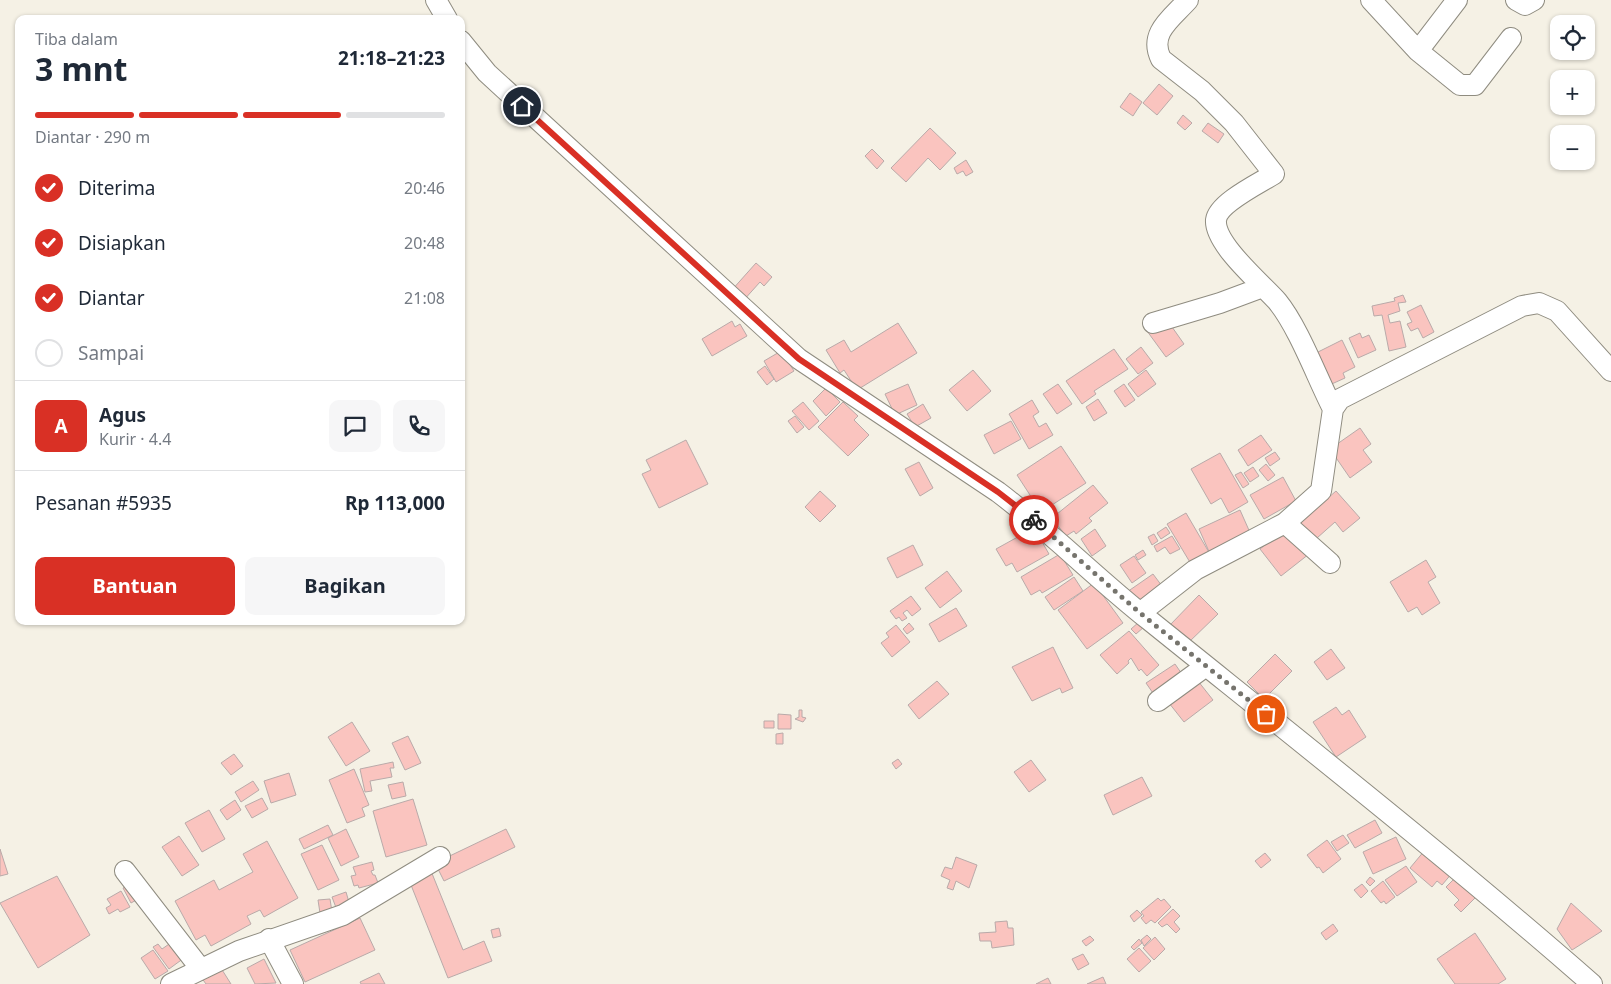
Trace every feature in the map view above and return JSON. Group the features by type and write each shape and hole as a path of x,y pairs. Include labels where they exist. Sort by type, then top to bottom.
{"street":[{"path":"436,0 445,15"},
{"path":"1188,0 1159,32 1156,44 1157,51 1161,59 1202,91 1234,123 1274,174 1224,206 1216,220 1217,227 1226,244 1278,302 1289,320 1333,409"},
{"path":"1418,51 1457,0"},
{"path":"1516,0 1525,5 1534,0"},
{"path":"1373,1 1418,51 1460,85 1470,87 1475,85 1511,38"},
{"path":"465,46 500,86 799,359 998,492 1052,535 1140,613 1385,810 1592,984"},
{"path":"1152,323 1220,304 1263,287"},
{"path":"1140,613 1195,570 1285,523 1321,491 1333,409 1340,399 1522,306 1530,304 1549,306 1557,311 1611,370"},
{"path":"1285,523 1330,563"},
{"path":"1158,702 1206,666"},
{"path":"171,984 200,968 269,939 342,916 440,857"},
{"path":"125,871 200,968"},
{"path":"269,939 293,984"}],"building":[{"path":"1159,84 1173,96 1157,115 1143,103"},
{"path":"1130,93 1142,102 1133,116 1120,107"},
{"path":"1183,115 1192,123 1185,130 1177,123"},
{"path":"1208,123 1224,134 1218,143 1202,131"},
{"path":"930,128 956,153 940,170 928,158 906,182 891,168"},
{"path":"872,149 884,161 877,169 865,156"},
{"path":"966,160 973,172 966,176 963,171 957,174 954,168"},
{"path":"756,263 772,277 764,286 760,282 743,301 731,291"},
{"path":"1403,295 1406,302 1398,303 1400,311 1388,315 1390,323 1400,321 1406,347 1389,351 1382,315 1374,316 1372,306 1395,301 1394,298"},
{"path":"1421,305 1434,332 1423,338 1418,328 1411,331 1407,324 1412,322 1407,312"},
{"path":"1165,317 1184,344 1166,357 1147,331"},
{"path":"732,321 735,327 740,324 747,336 712,356 702,339"},
{"path":"898,323 917,353 857,390 844,370 840,373 826,350 844,340 851,352"},
{"path":"1360,333 1362,338 1369,335 1376,350 1358,358 1349,338"},
{"path":"1342,340 1355,367 1343,373 1345,378 1325,387 1310,356"},
{"path":"1141,347 1153,363 1138,374 1126,359"},
{"path":"1114,349 1128,369 1094,391 1096,394 1082,404 1066,381"},
{"path":"781,351 794,371 776,382 764,361"},
{"path":"765,366 774,379 767,385 757,372"},
{"path":"973,370 991,391 967,411 949,390"},
{"path":"1146,370 1156,384 1138,397 1128,384"},
{"path":"908,384 917,405 895,415 885,394"},
{"path":"1058,384 1072,404 1057,414 1043,394"},
{"path":"1124,384 1135,400 1125,407 1114,391"},
{"path":"826,388 840,402 826,416 813,401"},
{"path":"1098,399 1107,413 1094,421 1086,407"},
{"path":"1032,400 1039,412 1033,416 1039,427 1046,423 1053,435 1029,449 1009,414"},
{"path":"803,402 819,421 809,430 792,411"},
{"path":"843,402 858,416 854,420 869,435 848,456 818,427"},
{"path":"923,404 931,418 915,427 907,414"},
{"path":"795,416 804,427 797,433 788,421"},
{"path":"1011,421 1021,439 994,454 984,435"},
{"path":"1360,428 1371,444 1363,450 1372,462 1350,478 1330,449"},
{"path":"1261,435 1272,450 1248,466 1238,450"},
{"path":"686,440 708,484 659,508 642,474 651,470 646,460"},
{"path":"1061,446 1086,483 1041,512 1017,475"},
{"path":"1275,452 1280,459 1270,466 1265,458"},
{"path":"1220,453 1248,502 1229,513 1221,498 1211,504 1191,469"},
{"path":"919,462 933,488 920,496 905,469"},
{"path":"1266,464 1275,475 1268,481 1259,470"},
{"path":"1253,467 1259,476 1250,482 1244,473"},
{"path":"1241,472 1249,484 1243,488 1235,475"},
{"path":"1283,477 1296,501 1264,519 1250,495"},
{"path":"1093,485 1108,503 1089,518 1092,521 1076,534 1074,531 1066,536 1052,518"},
{"path":"820,491 836,506 820,522 805,507"},
{"path":"1336,491 1360,518 1343,532 1335,522 1317,538 1296,526"},
{"path":"1240,510 1252,537 1211,556 1199,529"},
{"path":"1186,513 1210,554 1191,564 1167,524"},
{"path":"1166,527 1170,533 1161,539 1157,533"},
{"path":"1288,527 1309,554 1281,576 1260,549"},
{"path":"1034,528 1049,554 1017,572 1012,563 1006,566 996,549"},
{"path":"1095,529 1106,546 1092,556 1081,539"},
{"path":"1154,534 1158,541 1152,545 1148,537"},
{"path":"1172,536 1180,549 1170,554 1165,547 1157,552 1154,546"},
{"path":"913,545 923,565 897,578 887,558"},
{"path":"1143,550 1146,555 1138,560 1135,555"},
{"path":"1060,554 1073,575 1042,593 1040,590 1031,595 1021,577"},
{"path":"1134,556 1146,573 1132,583 1120,565"},
{"path":"1426,560 1436,577 1428,582 1440,603 1422,615 1417,607 1408,612 1390,582"},
{"path":"947,571 962,591 940,608 925,588"},
{"path":"1153,574 1162,586 1136,605 1127,592"},
{"path":"1074,577 1083,591 1054,610 1045,597"},
{"path":"1094,583 1123,623 1087,649 1058,610"},
{"path":"1199,595 1218,614 1188,643 1170,625"},
{"path":"911,596 921,609 912,616 907,610 903,613 907,618 902,621 899,617 896,619 890,611"},
{"path":"956,608 967,626 939,642 929,624"},
{"path":"1139,622 1144,627 1136,634 1131,629"},
{"path":"909,623 914,629 907,634 903,629"},
{"path":"896,625 910,642 892,657 881,643 889,637 886,633"},
{"path":"1129,631 1159,665 1147,676 1141,669 1139,671 1131,658 1128,661 1129,663 1117,674 1100,655"},
{"path":"1053,647 1073,688 1062,693 1060,688 1032,701 1012,667"},
{"path":"1331,649 1345,668 1327,680 1314,662"},
{"path":"1275,654 1292,671 1264,699 1247,682"},
{"path":"1175,664 1184,677 1157,699 1146,683"},
{"path":"937,681 949,694 919,719 908,705"},
{"path":"1198,681 1213,700 1184,722 1169,703"},
{"path":"1336,707 1342,715 1349,710 1366,737 1336,757 1313,722"},
{"path":"799,710 802,710 802,717 806,718 803,722 795,719 799,717"},
{"path":"778,714 791,715 791,729 778,729"},
{"path":"764,721 774,721 774,728 764,728"},
{"path":"352,722 370,751 346,766 328,737"},
{"path":"783,733 783,744 776,744 776,734"},
{"path":"408,736 421,763 405,770 392,743"},
{"path":"234,754 243,766 231,775 221,763"},
{"path":"898,759 902,764 896,769 892,763"},
{"path":"1031,760 1046,780 1029,792 1014,772"},
{"path":"393,762 394,768 390,768 392,777 370,781 372,791 365,792 360,769"},
{"path":"354,769 369,805 362,808 365,816 347,823 329,780"},
{"path":"289,773 296,795 271,803 264,781"},
{"path":"1142,777 1152,796 1113,815 1104,795"},
{"path":"253,781 259,790 241,802 235,792"},
{"path":"403,782 406,796 392,799 388,785"},
{"path":"262,798 268,809 252,818 245,806"},
{"path":"413,799 427,845 386,857 373,811"},
{"path":"235,800 241,810 227,820 220,810"},
{"path":"209,810 225,839 202,852 185,823"},
{"path":"1375,820 1382,833 1355,848 1347,835"},
{"path":"328,825 333,835 304,849 299,839"},
{"path":"346,829 359,857 341,866 328,838"},
{"path":"506,829 515,847 444,881 435,863"},
{"path":"1343,835 1349,843 1337,851 1331,842"},
{"path":"179,836 199,865 182,876 162,847"},
{"path":"1396,837 1406,859 1373,874 1363,852"},
{"path":"1327,840 1341,859 1323,873 1307,855"},
{"path":"267,841 298,898 264,917 260,910 247,916 251,924 211,946 205,935 196,940 175,901 214,880 219,890 253,872 243,854"},
{"path":"322,845 339,880 318,890 301,854"},
{"path":"0,849 8,874 0,876"},
{"path":"1425,850 1453,872 1442,885 1437,881 1432,887 1410,868"},
{"path":"1265,853 1271,860 1261,868 1255,861"},
{"path":"956,857 977,865 969,888 956,881 953,890 947,888 950,880 941,876 945,867 952,869"},
{"path":"372,862 374,870 371,871 378,883 359,888 358,885 354,886 351,876 356,875 353,867"},
{"path":"1406,866 1417,882 1397,896 1385,880"},
{"path":"431,871 463,950 484,941 492,961 448,978 409,880"},
{"path":"57,876 90,935 38,968 0,903"},
{"path":"1457,876 1477,896 1461,912 1454,905 1459,900 1446,887"},
{"path":"1370,877 1375,881 1370,886 1366,882"},
{"path":"1383,881 1395,897 1386,904 1384,901 1381,903 1371,891"},
{"path":"132,883 140,898 131,903 123,888"},
{"path":"1362,884 1368,891 1361,898 1354,890"},
{"path":"121,891 130,907 120,912 118,909 109,914 106,908 111,905 107,899"},
{"path":"346,892 351,909 338,913 332,897"},
{"path":"1158,898 1161,901 1164,899 1171,907 1155,923 1151,920 1146,924 1141,918 1144,916 1141,912"},
{"path":"330,899 332,912 320,913 318,900"},
{"path":"1571,903 1602,931 1572,950 1557,929"},
{"path":"1173,909 1180,916 1174,922 1180,929 1176,933 1167,924 1162,927 1158,923"},
{"path":"1137,910 1142,915 1134,922 1130,916"},
{"path":"360,918 375,950 305,982 290,950"},
{"path":"1007,921 1008,928 1013,928 1014,945 992,948 991,941 980,941 979,933 996,932 995,922"},
{"path":"1333,924 1338,931 1326,940 1321,933"},
{"path":"499,928 501,936 493,938 491,930"},
{"path":"1475,933 1506,979 1498,984 1455,984 1437,959"},
{"path":"1147,935 1151,939 1144,946 1141,940"},
{"path":"1090,936 1094,940 1086,946 1082,941"},
{"path":"1155,937 1165,949 1154,960 1143,948"},
{"path":"1139,939 1142,943 1134,950 1131,947"},
{"path":"172,942 184,958 169,969 153,947 158,944 162,949"},
{"path":"1139,948 1151,961 1139,972 1127,959"},
{"path":"153,950 168,971 155,979 141,958"},
{"path":"1083,954 1089,964 1078,970 1072,959"},
{"path":"264,959 276,983 255,984 247,968"},
{"path":"219,965 231,984 206,984 201,977"},
{"path":"379,973 385,984 361,984 360,982"},
{"path":"1103,977 1106,984 1087,984"},
{"path":"1048,978 1051,984 1036,984"}],"way so far":[{"path":"1034,520 1140,613 1266,714"}],"route":[{"path":"522,106 799,359 998,492 1034,520"}]}
